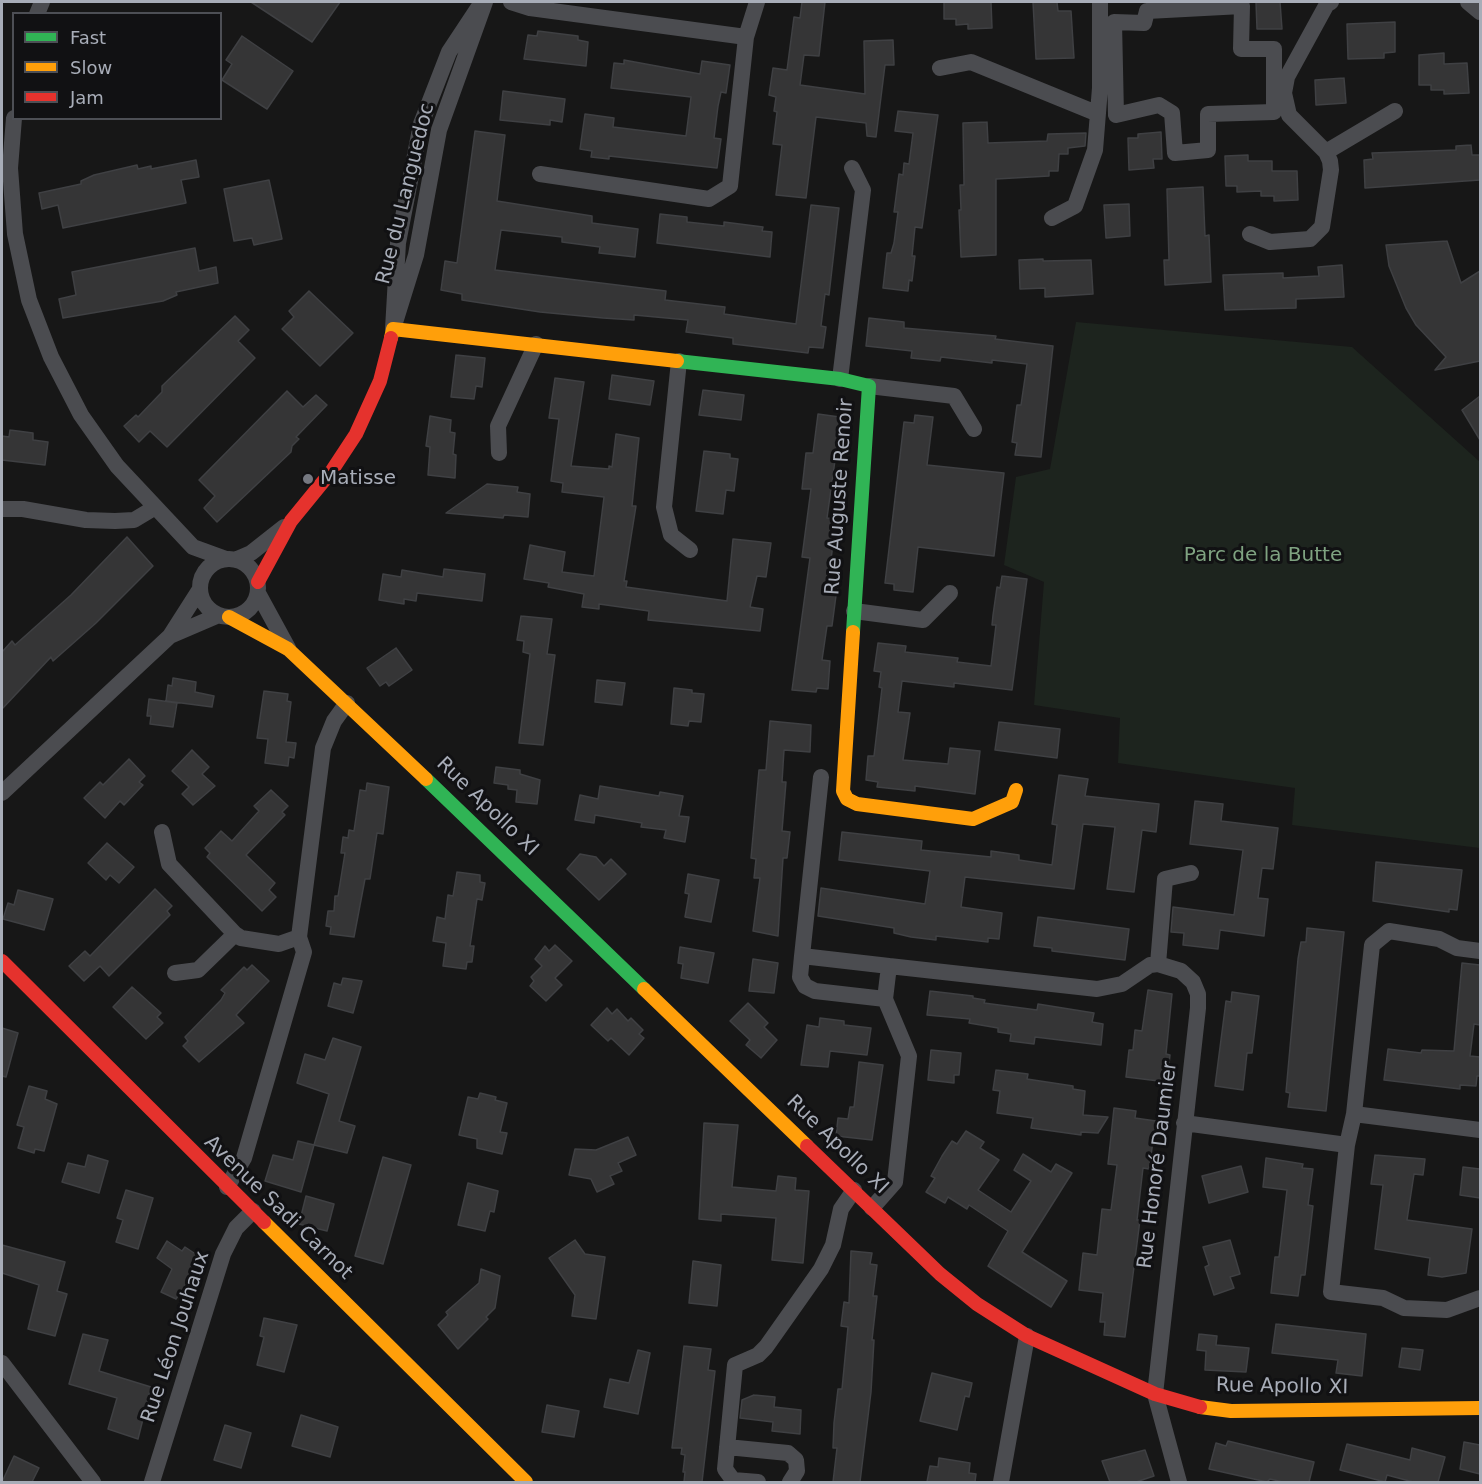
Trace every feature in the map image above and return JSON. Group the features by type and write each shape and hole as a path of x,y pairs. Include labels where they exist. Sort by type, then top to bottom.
{"street":[{"name":"Rue du Languedoc","path":"232,559 251,553 291,521 331,472 356,434 380,381 393,329 399,235 421,124 449,52 483,2"},
{"path":"511,2 530,8 746,37"},
{"path":"540,174 709,199 730,186 746,37 757,2"},
{"path":"1052,218 1075,206 1095,150 1096,113 1100,88 1101,2"},
{"path":"1250,234 1270,242 1310,239 1318,234 1322,227 1331,170 1326,152 1289,115 1284,93 1287,77 1327,2"},
{"path":"1468,2 1480,12"},
{"path":"1242,6 1241,50 1274,49 1274,112 1208,114 1208,150 1175,153 1172,112 1159,105 1116,115 1114,22 1144,23 1147,11 1242,6"},
{"path":"940,68 971,62 1096,113"},
{"path":"1326,152 1395,111"},
{"path":"14,120 10,168 14,223 29,300 51,357 81,415 117,466 193,547 251,567 258,587 256,600 245,613 224,616 170,636"},
{"name":"Rue Auguste Renoir","path":"840,379 863,190 852,168"},
{"name":"Rue Auguste Renoir","path":"393,329 840,379 869,386 954,396 974,429"},
{"path":"499,453 498,426 536,344"},
{"path":"679,361 664,507 671,535 690,550"},
{"name":"Rue Auguste Renoir","path":"869,386 843,791 848,799 857,804 973,819 1012,802 1016,790"},
{"path":"2,509 22,509 86,520 115,521 134,520 154,508"},
{"name":"Rue du Languedoc","path":"258,587 291,521"},
{"path":"193,547 206,605 224,616"},
{"path":"2,793 170,636 210,565 232,559"},
{"name":"Rue Apollo XI","path":"258,587 288,649"},
{"name":"Rue Auguste Renoir","path":"854,611 922,620 950,593"},
{"name":"Rue Apollo XI","path":"224,616 288,649 347,703 940,1274 976,1304 1028,1336 1155,1394 1193,1406 1232,1410 1480,1408"},
{"path":"228,1187 244,1158 304,952 299,937 323,748 334,721 347,703"},
{"path":"821,777 800,976 805,986 815,991 885,999"},
{"path":"162,832 168,864 235,934 241,938 279,944 299,937"},
{"path":"802,956 1097,989 1122,984 1150,965 1158,964 1165,879 1191,873"},
{"path":"1480,951 1457,948 1439,939 1389,932 1372,945 1354,1114 1347,1145 1331,1292 1383,1298 1404,1308 1447,1311 1480,1298"},
{"path":"175,973 198,970 235,934"},
{"name":"Avenue Sadi Carnot","path":"2,961 526,1482"},
{"name":"Rue Honoré Daumier","path":"1155,1394 1198,994 1192,982 1181,971 1158,964"},
{"path":"872,1208 895,1182 909,1056 885,999 889,966"},
{"path":"1354,1114 1480,1130"},
{"path":"1184,1123 1347,1145"},
{"path":"758,1482 733,1480 725,1469 735,1365 758,1355 766,1347 821,1269 833,1245 841,1209 854,1190"},
{"name":"Rue Léon Jouhaux","path":"152,1482 223,1254 236,1228 253,1211"},
{"path":"1001,1482 1028,1336"},
{"path":"2,1363 93,1482"},
{"path":"1155,1394 1179,1482"},
{"path":"727,1447 788,1453 796,1460 797,1471 790,1482"}],"green space":[{"name":"Parc de la Butte","path":"1076,322 1352,347 1480,462 1480,848 1292,825 1295,788 1118,763 1120,718 1034,705 1044,582 1004,565 1016,477 1050,469"}],"building":[{"path":"251,2 340,2 312,42"},
{"path":"802,2 825,2 819,56 804,55 800,85 865,94 864,41 893,40 894,65 885,65 876,137 867,136 866,123 816,117 806,198 776,195 782,145 773,144 777,112 774,111 776,97 769,95 773,68 787,70 794,17 800,18"},
{"path":"944,2 991,2 992,28 968,29 968,24 956,25 956,19 944,19"},
{"path":"1033,2 1057,2 1058,11 1071,11 1074,58 1036,59"},
{"path":"1256,2 1280,2 1282,29 1257,29"},
{"path":"1395,22 1395,52 1384,53 1384,58 1348,59 1347,24"},
{"path":"538,31 578,36 578,40 588,42 586,66 524,59 528,35 537,36"},
{"path":"242,36 293,71 267,109 222,80 232,64 226,60"},
{"path":"1444,53 1444,64 1467,63 1469,93 1444,94 1444,90 1431,90 1431,85 1419,85 1419,55"},
{"path":"624,60 700,74 702,61 730,65 726,93 721,92 718,106 714,138 721,139 717,168 609,156 609,159 591,157 592,151 580,149 585,114 614,118 613,127 686,136 691,97 611,88 614,63 624,64"},
{"path":"1344,78 1346,103 1316,105 1315,80"},
{"path":"503,91 565,99 562,122 550,120 550,125 500,120"},
{"path":"898,111 938,115 922,228 915,227 912,256 915,256 912,281 909,280 908,291 883,288 887,253 891,253 894,243 898,212 894,212 899,174 903,175 904,163 909,164 913,133 895,131"},
{"path":"987,122 988,143 1047,141 1048,134 1086,133 1085,146 1068,148 1068,154 1059,154 1058,171 1049,171 1049,176 996,179 996,255 961,257 959,210 961,210 960,185 964,185 963,123"},
{"path":"475,131 505,135 497,201 592,216 592,223 638,229 635,257 599,253 600,247 562,242 562,237 501,230 495,270 666,291 665,300 725,307 724,314 796,324 811,205 839,208 829,295 825,294 821,326 826,327 823,348 809,347 808,353 733,344 733,338 686,332 688,320 634,315 634,320 540,312 462,300 462,294 441,290 445,261 457,263"},
{"path":"1161,132 1162,159 1153,159 1154,168 1129,170 1128,138 1138,138 1138,134"},
{"path":"1471,145 1472,155 1480,155 1480,180 1365,188 1364,160 1373,159 1372,153 1456,150 1456,146"},
{"path":"1248,155 1248,161 1272,161 1272,171 1297,171 1298,200 1274,201 1274,196 1261,196 1261,191 1237,192 1237,186 1226,186 1225,156"},
{"path":"196,160 199,177 181,180 186,203 63,228 58,205 42,209 39,193 81,184 81,181 94,175 137,165 138,169 151,166 151,169"},
{"path":"269,180 282,239 254,245 252,238 234,241 224,189"},
{"path":"1203,187 1205,236 1209,235 1211,282 1165,285 1164,260 1169,260 1167,189"},
{"path":"1129,204 1130,236 1106,238 1104,205"},
{"path":"660,214 687,217 687,222 724,226 724,222 763,227 762,231 772,232 770,257 657,243"},
{"path":"1447,241 1461,283 1480,271 1480,361 1435,370 1446,357 1416,325 1406,308 1389,266 1386,245"},
{"path":"195,248 199,271 216,267 218,283 176,292 177,295 163,301 63,318 59,299 76,295 72,272"},
{"path":"1043,259 1043,261 1091,260 1093,294 1045,297 1045,288 1020,289 1019,260"},
{"path":"1342,265 1344,297 1296,299 1296,308 1225,310 1223,275 1283,273 1283,278 1319,276 1318,267"},
{"path":"309,291 353,333 320,366 282,329 294,317 289,311"},
{"path":"235,316 249,330 238,341 255,358 167,447 150,431 139,442 124,426 136,415 138,417 162,392 162,386"},
{"path":"869,318 904,322 904,328 996,336 995,339 1053,346 1041,457 1015,455 1017,443 1012,442 1017,405 1021,405 1027,364 992,360 992,363 941,357 940,361 911,358 912,351 866,346"},
{"path":"456,355 485,358 482,387 476,386 474,399 451,397"},
{"path":"612,375 654,381 650,405 609,399"},
{"path":"555,378 584,382 571,466 609,469 609,466 612,467 616,434 639,438 632,506 636,506 624,581 627,581 626,587 727,601 733,539 771,543 766,577 757,576 750,607 763,609 760,631 648,620 649,611 599,604 599,609 582,607 584,594 548,587 549,583 524,579 530,545 565,552 562,572 594,576 604,497 562,492 563,483 551,481 559,419 549,418"},
{"path":"703,390 744,395 741,420 699,415"},
{"path":"287,391 303,407 316,395 327,405 296,437 299,439 292,446 291,452 217,522 204,508 215,496 199,480"},
{"path":"1480,396 1480,440 1462,410"},
{"path":"818,414 847,418 844,447 837,446 827,518 836,519 829,576 833,577 832,587 837,588 832,626 827,626 822,660 830,661 828,689 817,688 816,692 792,690 810,558 802,557 811,489 802,489 806,453 813,453"},
{"path":"915,415 933,417 927,465 1004,473 994,556 918,547 913,592 894,590 894,584 885,583 904,422 914,423"},
{"path":"430,416 451,420 450,432 455,433 453,454 456,455 455,478 428,475 430,447 426,446"},
{"path":"10,430 33,433 33,440 48,442 45,465 2,460 2,436 9,437"},
{"path":"704,451 730,454 730,458 738,459 734,491 726,490 723,514 696,511"},
{"path":"487,484 518,487 517,492 530,494 528,517 504,515 503,518 446,513"},
{"path":"127,537 153,566 96,623 53,661 51,657 2,709 2,652 12,641 15,645 71,595"},
{"path":"444,569 485,574 482,601 417,593 416,601 404,599 404,604 379,600 383,574 401,577 402,570 443,577"},
{"path":"1002,576 1027,579 1012,690 954,683 954,687 902,681 898,712 910,713 903,760 948,764 950,748 980,751 975,794 915,786 915,791 877,787 878,782 866,780 868,756 874,756 882,688 879,687 881,672 874,671 878,643 906,646 905,652 958,658 957,662 991,666 996,625 992,625 993,615 997,587 1000,588"},
{"path":"521,616 552,619 547,654 555,655 543,745 519,743 530,654 523,652 524,641 517,640"},
{"path":"396,648 412,670 389,686 386,682 380,686 367,668"},
{"path":"173,678 196,682 195,692 214,696 212,707 166,701 168,685 172,686"},
{"path":"597,680 625,683 622,705 595,702"},
{"path":"674,688 704,694 701,722 689,721 688,726 671,724"},
{"path":"264,691 288,694 287,701 291,702 286,742 296,743 294,758 289,757 288,766 265,763 268,739 257,738"},
{"path":"149,699 177,703 173,727 150,724 151,716 147,716"},
{"path":"770,721 811,725 810,752 784,750 782,782 786,782 782,831 790,832 787,858 783,858 778,936 753,931 760,878 754,878 756,859 751,858 759,770 766,770"},
{"path":"999,722 1060,729 1057,758 995,750"},
{"path":"192,750 209,767 202,774 215,786 193,805 182,794 189,787 172,771"},
{"path":"129,759 145,776 139,782 143,785 124,805 120,801 105,818 84,798 100,782 103,785"},
{"path":"496,767 520,770 520,774 540,780 537,804 516,802 517,790 508,789 508,785 494,783"},
{"path":"1059,775 1088,779 1085,796 1159,804 1156,832 1142,830 1134,892 1107,889 1115,827 1083,824 1074,889 965,877 961,907 1002,913 999,939 988,938 988,942 936,936 936,940 911,937 894,933 894,928 818,916 821,888 925,904 930,871 839,860 842,832 922,841 921,850 991,857 991,851 1019,855 1019,860 1052,865 1057,825 1052,824"},
{"path":"367,783 389,787 383,834 377,833 370,879 365,879 354,937 330,934 331,927 326,926 328,911 334,911 335,896 338,896 345,853 341,853 343,837 348,838 349,830 354,831 360,790 366,791"},
{"path":"600,786 659,796 660,792 683,796 679,816 689,817 685,842 664,838 666,830 641,827 642,823 595,815 594,823 575,820 580,795 598,799"},
{"path":"271,790 288,806 282,812 285,815 246,855 275,883 269,890 276,897 262,911 207,857 210,853 205,848 221,831 232,841 259,811 254,806"},
{"path":"1195,801 1223,804 1221,821 1278,828 1273,869 1262,868 1258,898 1268,899 1264,936 1220,930 1218,949 1183,945 1184,933 1171,932 1173,907 1234,915 1243,850 1190,844"},
{"path":"107,843 134,867 119,883 110,875 106,880 88,863"},
{"path":"580,854 596,857 604,866 611,859 626,874 599,900 567,869"},
{"path":"1376,862 1462,870 1457,910 1449,909 1449,912 1373,901"},
{"path":"457,872 480,875 480,882 485,883 482,900 477,899 470,946 474,946 472,962 467,962 466,969 443,966 446,943 433,941 437,917 445,919 448,895 453,896"},
{"path":"688,874 719,880 711,922 685,917 689,894 685,893"},
{"path":"155,889 172,906 167,911 170,915 109,976 100,966 84,981 69,966 85,951 90,956"},
{"path":"18,890 53,899 44,930 3,919 8,903 14,905"},
{"path":"1038,917 1129,929 1125,960 1052,951 1052,948 1034,946"},
{"path":"1307,928 1344,932 1326,1111 1288,1107 1290,1093 1286,1092 1298,959 1301,942 1306,942"},
{"path":"555,945 572,961 555,978 562,985 546,1001 530,986 534,981 531,977 542,966 535,959 545,946 549,951"},
{"path":"680,947 714,953 708,983 681,978 683,964 678,963"},
{"path":"753,959 778,963 774,993 749,991"},
{"path":"1462,963 1480,965 1480,1025 1474,1024 1470,1056 1480,1057 1480,1076 1477,1076 1476,1086 1460,1085 1460,1089 1384,1080 1388,1049 1421,1053 1422,1050 1454,1051"},
{"path":"252,965 269,981 236,1015 244,1023 199,1062 183,1046 188,1041 185,1037 221,1000 225,993 221,990 244,967 247,970"},
{"path":"343,978 362,981 353,1013 328,1006 334,983 341,985"},
{"path":"132,987 161,1013 157,1017 163,1023 146,1039 113,1007"},
{"path":"1148,990 1172,994 1166,1054 1170,1055 1167,1082 1126,1077 1129,1050 1133,1050 1135,1030 1142,1031"},
{"path":"930,991 973,996 973,998 985,1000 984,1003 1037,1010 1038,1004 1094,1013 1092,1022 1103,1024 1101,1045 1035,1037 1034,1044 1010,1041 1011,1034 998,1032 998,1028 969,1023 970,1019 927,1015"},
{"path":"1232,992 1259,996 1252,1053 1247,1053 1243,1090 1215,1086 1226,1001 1231,1002"},
{"path":"748,1003 768,1023 764,1027 777,1040 761,1058 746,1045 750,1040 730,1021"},
{"path":"607,1008 612,1014 617,1009 628,1021 631,1018 643,1030 639,1034 644,1038 629,1055 611,1038 608,1041 591,1025"},
{"path":"820,1018 844,1021 844,1025 871,1028 867,1055 830,1051 828,1067 801,1065 807,1025 819,1027"},
{"path":"2,1028 18,1033 6,1077 2,1076"},
{"path":"333,1038 361,1047 339,1121 355,1126 347,1153 314,1145 329,1094 297,1083 305,1054 325,1060"},
{"path":"931,1050 961,1053 959,1075 954,1075 954,1083 928,1080"},
{"path":"859,1062 883,1065 872,1140 836,1136 838,1118 848,1119 850,1107 854,1107"},
{"path":"996,1070 1028,1074 1027,1079 1073,1086 1073,1089 1085,1091 1083,1115 1108,1117 1098,1133 1081,1132 1081,1135 1031,1128 1033,1118 997,1113 1000,1091 993,1090"},
{"path":"29,1086 47,1091 45,1099 57,1104 44,1151 35,1149 34,1153 18,1148 24,1127 17,1125"},
{"path":"480,1093 496,1097 495,1100 507,1103 500,1132 507,1133 502,1154 477,1148 477,1139 459,1135 468,1097 478,1099"},
{"path":"1114,1108 1136,1111 1135,1118 1156,1121 1149,1169 1143,1168 1137,1220 1140,1220 1125,1337 1104,1335 1105,1322 1100,1322 1103,1293 1079,1290 1083,1253 1097,1255 1102,1209 1111,1210 1117,1165 1108,1164"},
{"path":"704,1123 738,1125 732,1187 776,1191 778,1176 796,1178 795,1190 809,1191 803,1263 772,1260 776,1218 721,1214 721,1221 699,1219"},
{"path":"966,1131 984,1142 980,1148 999,1160 978,1190 1011,1212 1031,1181 1014,1170 1023,1154 1051,1172 1056,1164 1072,1173 1022,1252 1067,1281 1051,1307 988,1266 1008,1231 969,1205 967,1209 948,1197 945,1203 926,1192 935,1178 931,1176 942,1156 952,1141 957,1144"},
{"path":"628,1137 636,1155 618,1163 622,1171 610,1176 614,1184 597,1192 591,1179 569,1175 575,1149 596,1150"},
{"path":"298,1141 314,1145 301,1192 265,1181 273,1155 293,1160"},
{"path":"88,1155 108,1161 99,1193 62,1182 68,1163 85,1167"},
{"path":"1375,1155 1425,1159 1423,1175 1414,1174 1407,1220 1472,1229 1466,1273 1442,1277 1428,1275 1430,1258 1375,1249 1383,1185 1371,1184"},
{"path":"383,1157 411,1165 383,1264 355,1256"},
{"path":"1266,1158 1303,1164 1302,1168 1313,1169 1308,1205 1313,1206 1305,1275 1301,1275 1298,1296 1271,1293 1275,1257 1279,1257 1287,1190 1263,1187"},
{"path":"1241,1166 1248,1192 1209,1203 1202,1176"},
{"path":"1463,1167 1480,1169 1480,1198 1460,1195"},
{"path":"468,1183 498,1191 494,1212 490,1211 485,1231 458,1225"},
{"path":"126,1190 153,1198 138,1249 116,1242 123,1220 117,1218"},
{"path":"306,1196 334,1204 327,1231 299,1224"},
{"path":"575,1240 585,1254 605,1257 596,1319 572,1316 575,1295 549,1258"},
{"path":"1230,1240 1240,1274 1230,1277 1234,1288 1214,1295 1205,1267 1209,1265 1203,1247"},
{"path":"167,1241 182,1251 185,1247 203,1259 176,1299 161,1292 172,1269 157,1258"},
{"path":"2,1245 65,1262 57,1291 67,1294 55,1336 28,1329 39,1285 2,1273"},
{"path":"851,1251 872,1253 870,1264 877,1265 873,1296 877,1296 872,1340 874,1340 871,1392 860,1482 833,1482 837,1448 833,1448 834,1423 838,1389 842,1389 848,1327 841,1326 844,1302 849,1303"},
{"path":"693,1261 721,1265 717,1306 689,1303"},
{"path":"481,1269 500,1276 495,1308 486,1317 488,1319 458,1349 438,1325 448,1315 446,1312 479,1283"},
{"path":"264,1318 297,1325 284,1372 257,1365 264,1337 260,1336"},
{"path":"1276,1324 1366,1334 1362,1376 1336,1373 1338,1360 1272,1353"},
{"path":"83,1334 108,1340 99,1371 151,1387 138,1439 108,1429 117,1398 69,1384"},
{"path":"1199,1334 1217,1336 1216,1345 1249,1348 1246,1372 1205,1370 1206,1351 1197,1350"},
{"path":"684,1346 711,1349 708,1370 715,1371 702,1482 684,1482 685,1455 681,1454 682,1448 672,1448"},
{"path":"1402,1348 1423,1350 1420,1370 1399,1367"},
{"path":"638,1350 650,1353 638,1414 604,1407 610,1379 629,1383"},
{"path":"932,1373 972,1383 969,1397 965,1396 957,1430 920,1421"},
{"path":"754,1395 775,1397 774,1407 801,1410 800,1434 772,1431 773,1422 740,1418 742,1400"},
{"path":"547,1405 579,1411 574,1437 542,1432"},
{"path":"301,1415 338,1427 330,1457 292,1446"},
{"path":"225,1425 251,1433 241,1468 214,1460"},
{"path":"1228,1441 1314,1462 1309,1482 1283,1482 1270,1479 1267,1482 1209,1469 1216,1443 1226,1446"},
{"path":"1464,1442 1480,1445 1480,1474 1460,1469"},
{"path":"1347,1444 1410,1460 1412,1448 1445,1457 1438,1482 1413,1482 1387,1475 1385,1482 1340,1470"},
{"path":"1145,1450 1154,1476 1136,1482 1110,1482 1102,1461"},
{"path":"14,1456 39,1468 32,1482 2,1482"},
{"path":"939,1458 970,1463 969,1473 976,1474 975,1482 927,1482 930,1466 938,1467"}],"traffic: fast":[{"path":"677,361 840,379 869,386 853,632"},
{"path":"426,779 644,989"}],"traffic: slow":[{"path":"391,338 393,329 677,361"},
{"path":"229,617 288,649 426,779"},
{"path":"853,632 843,791 847,799 857,804 973,819 1012,802 1016,790"},
{"path":"644,989 807,1146"},
{"path":"264,1222 526,1482"},
{"path":"1200,1407 1231,1411 1480,1408"}],"traffic: jam":[{"path":"258,582 291,521 331,472 356,434 380,381 391,338"},
{"path":"2,961 264,1222"},
{"path":"807,1146 940,1274 977,1304 1027,1336 1155,1394 1200,1407"}],"place":[{"name":"Matisse","path":"308,479"}]}
